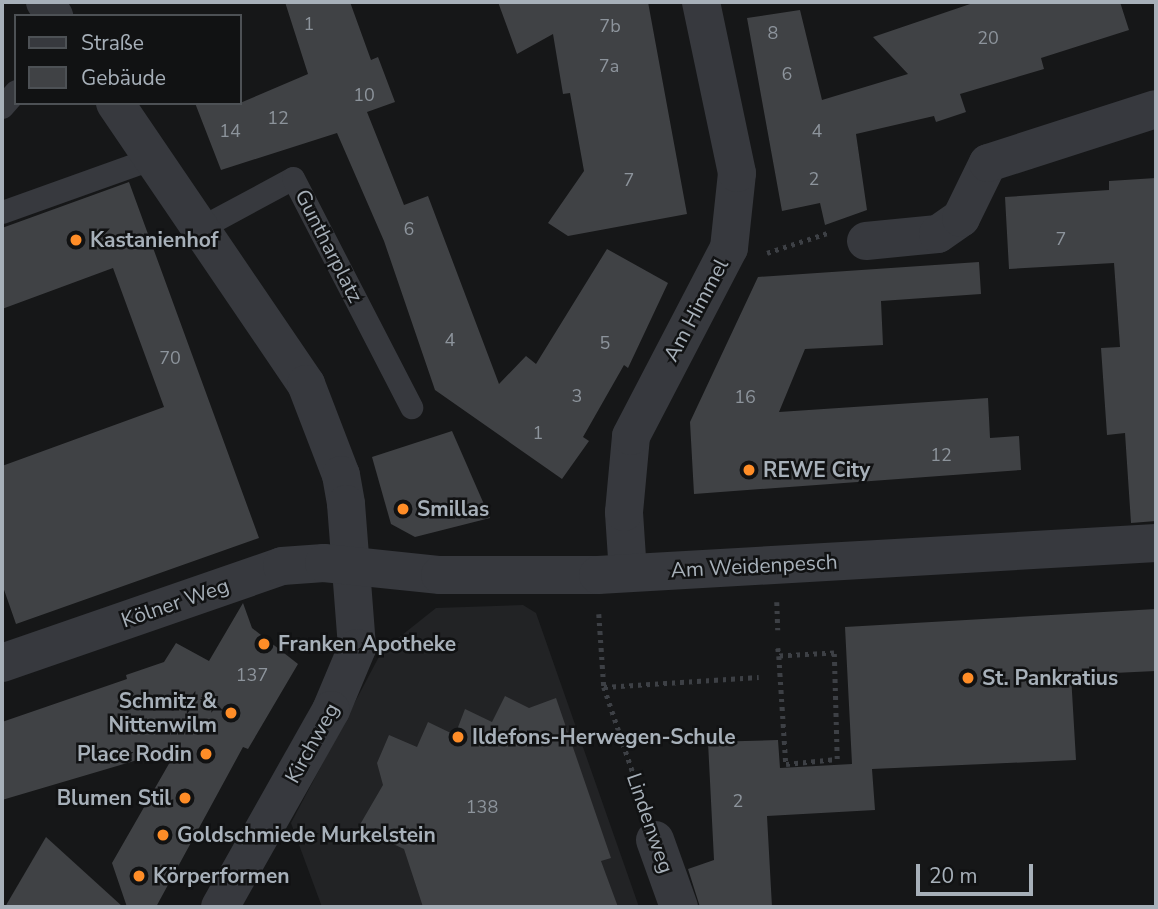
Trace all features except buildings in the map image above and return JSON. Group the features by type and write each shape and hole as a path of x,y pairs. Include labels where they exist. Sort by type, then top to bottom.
{"street":[{"name":"Am Himmel","path":"613,574 624,512 631,436 729,248 737,173 702,2"},
{"name":"Kirchweg","path":"116,105 202,227 306,384 341,475 357,649 349,670 219,907"},
{"path":"866,241 938,234 961,218 988,163 1156,109"},
{"name":"Am Weidenpesch","path":"351,566 440,575 613,574 1156,543"},
{"name":"Kölner Weg","path":"2,663 282,566 351,566"},
{"name":"Lindenweg","path":"655,839 679,907"}],"lane":[{"path":"2,107 14,92"},
{"path":"2,212 153,158"},
{"name":"Guntharplatz","path":"202,227 293,178 411,407"}],"path":[{"path":"729,248 757,257 832,232 866,241"},
{"name":"Lindenweg","path":"613,574 604,687 655,839"},
{"path":"778,648 777,676 786,764 836,760 834,653 779,656"},
{"path":"604,687 759,677"}],"shaded area":[{"name":"Ildefons-Herwegen-Schule","path":"523,605 536,613 639,907 322,907 291,823 382,651 436,608"}],"place":[{"name":"Kastanienhof","path":"76,240"},
{"name":"REWE City","path":"749,470"},
{"name":"Smillas","path":"403,509"},
{"name":"Franken Apotheke","path":"264,644"},
{"name":"St. Pankratius","path":"968,678"},
{"name":"Schmitz & Nittenwilm","path":"231,713"},
{"name":"Ildefons-Herwegen-Schule","path":"458,737"},
{"name":"Place Rodin","path":"206,754"},
{"name":"Blumen Stil","path":"185,798"},
{"name":"Goldschmiede Murkelstein","path":"163,835"},
{"name":"Körperformen","path":"139,876"}]}
